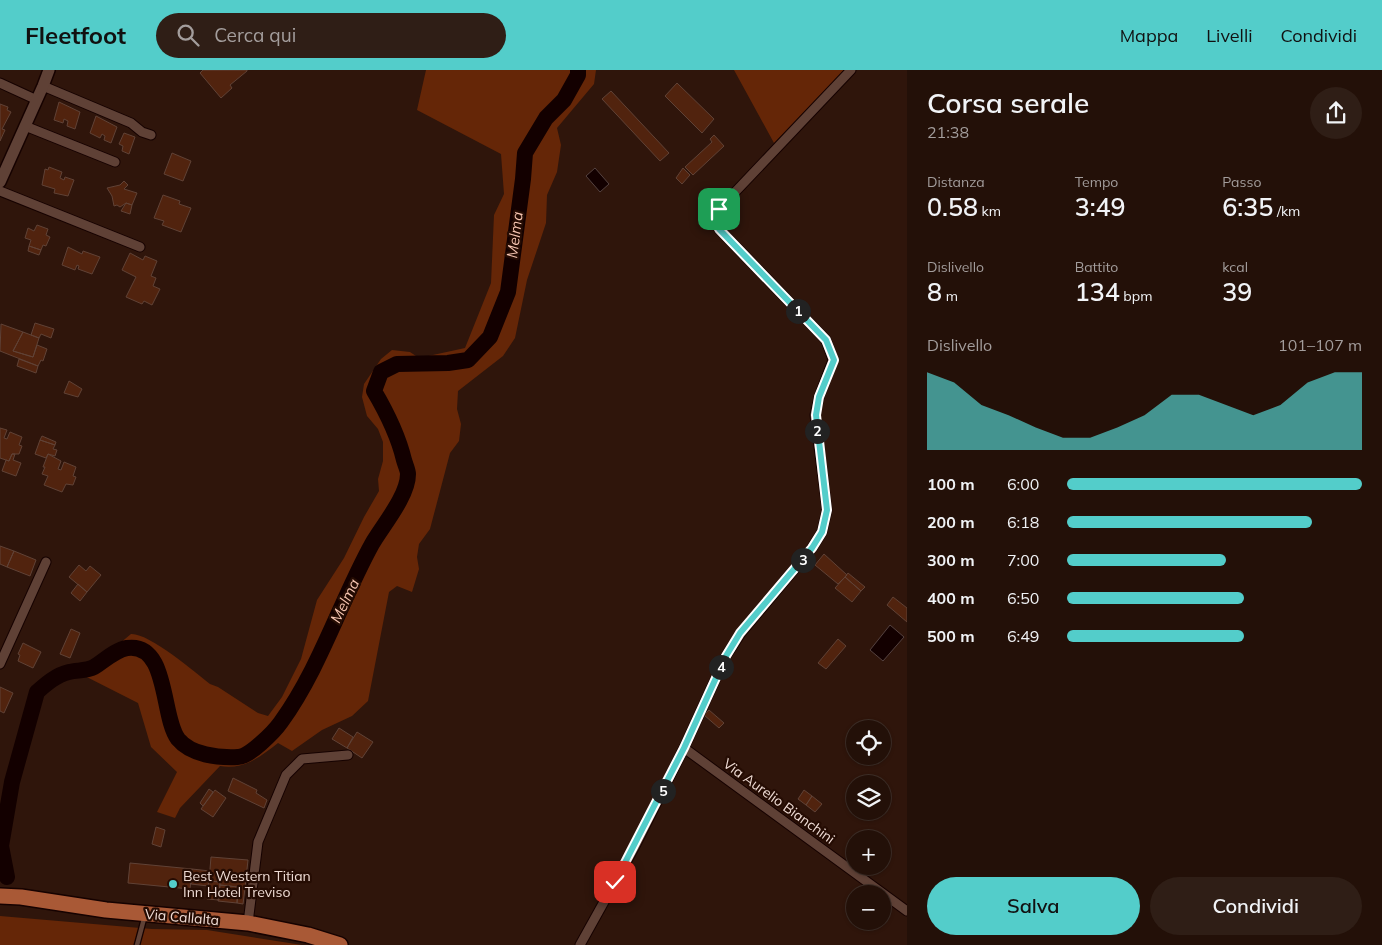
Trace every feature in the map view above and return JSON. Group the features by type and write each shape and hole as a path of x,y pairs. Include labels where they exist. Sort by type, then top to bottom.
{"main road":[{"name":"Via Callalta","path":"0,888 21,897"},
{"name":"Via Callalta","path":"0,896 21,897 106,910 248,923 308,935 340,945"}],"street":[{"path":"0,182 3,169 37,100 48,70"},
{"path":"580,945 635,846 684,748 726,656 740,633 812,548 822,532 827,510 816,415 819,397 834,360 826,340 719,229 715,219 719,209 851,70"},
{"path":"0,83 37,100"},
{"path":"43,86 131,123 142,132 151,135"},
{"path":"25,126 115,162"},
{"path":"0,191 140,246"},
{"path":"0,664 46,562"},
{"name":"Via Aurelio Bianchini","path":"684,748 907,911"},
{"path":"248,923 258,842 286,775 302,759 348,755"}],"lane":[{"path":"138,945 145,914"}],"shaded area":[{"path":"426,70 596,70 594,84 557,128 561,145 557,172 547,195 546,223 527,280 515,338 503,356 458,391 457,409 461,424 459,441 450,453 430,529 419,544 417,557 419,569 412,592 397,586 389,592 368,701 352,716 322,730 292,751 278,743 244,764 229,767 220,766 180,808 175,818 157,812 177,772 151,747 138,703 69,668 96,663 131,634 139,635 172,654 210,684 218,687 258,713 268,716 282,697 301,659 317,600 344,558 379,491 378,479 383,461 383,442 378,429 367,416 362,397 364,384 381,359 392,350 410,352 419,358 465,348 491,283 494,215 504,194 501,154 417,110"},
{"path":"734,70 844,70 774,143"},
{"path":"595,168 609,184 600,192 586,176"},
{"path":"890,625 904,637 883,661 870,650"},
{"path":"0,916 152,929 207,930 302,945 0,945"}],"building":[{"path":"203,70 247,71 230,85 232,88 221,98 200,73"},
{"path":"677,83 714,119 702,133 665,96"},
{"path":"611,91 669,153 660,161 602,99"},
{"path":"59,102 80,112 75,129 67,126 68,121 64,119 63,123 54,120"},
{"path":"0,104 8,107 7,110 11,112 2,129 5,130 0,141"},
{"path":"96,116 117,127 111,143 104,140 105,136 102,134 100,138 90,133"},
{"path":"124,133 135,137 129,154 122,151 123,146 119,144"},
{"path":"714,135 724,146 693,175 685,167 712,142 710,139"},
{"path":"172,153 191,161 183,181 164,174"},
{"path":"49,167 62,172 60,178 64,180 65,177 74,180 68,196 54,193 55,189 42,185 45,169 48,170"},
{"path":"683,168 690,175 682,184 676,178"},
{"path":"124,181 128,185 124,189 137,193 132,205 126,203 120,207 114,206 112,196 107,188 120,185"},
{"path":"163,195 180,201 179,204 191,208 181,232 162,225 164,221 154,218"},
{"path":"126,203 132,205 130,214 121,211"},
{"path":"37,225 48,229 46,235 50,237 46,246 43,245 41,250 29,246 31,240 25,238 28,228 34,231"},
{"path":"29,246 41,250 39,255 28,251"},
{"path":"68,247 82,254 83,251 100,257 92,274 78,269 79,266 77,265 75,270 62,265"},
{"path":"130,253 143,260 145,256 157,261 151,276 156,278 153,286 160,289 152,305 144,301 142,304 126,297 136,277 122,270"},
{"path":"35,323 54,329 51,338 41,334 39,338 31,335"},
{"path":"1,324 23,332 13,351 33,357 37,345 47,349 43,361 41,360 38,366 0,351"},
{"path":"23,332 39,338 33,357 13,351"},
{"path":"19,359 38,366 36,373 17,366"},
{"path":"69,381 82,389 78,397 64,393"},
{"path":"0,428 7,430 4,438 7,439 10,432 22,437 19,445 22,446 19,454 12,454 9,461 0,458"},
{"path":"42,436 56,442 55,445 40,440"},
{"path":"40,440 55,445 53,449 57,450 55,456 48,454 46,458 35,454"},
{"path":"12,454 15,454 13,460 21,463 16,476 2,471 6,460 9,461"},
{"path":"48,454 61,461 58,469 61,470 64,462 76,467 73,476 76,477 73,485 66,484 62,492 44,485 48,476 42,474"},
{"path":"0,546 14,551 7,567 0,564"},
{"path":"14,551 36,560 30,576 7,567"},
{"path":"824,554 847,575 838,584 815,565"},
{"path":"79,565 86,571 90,566 101,575 87,592 69,577"},
{"path":"848,573 865,587 861,591 845,577"},
{"path":"845,577 861,591 852,602 835,588"},
{"path":"78,584 87,592 80,601 71,593"},
{"path":"893,597 907,608 907,622 887,605"},
{"path":"71,629 80,633 70,658 60,654"},
{"path":"838,639 846,646 826,669 818,663"},
{"path":"23,643 41,652 33,668 18,661 20,655 18,654"},
{"path":"0,687 13,693 4,713 0,711"},
{"path":"709,710 724,723 719,728 704,715"},
{"path":"339,728 353,737 347,748 332,739"},
{"path":"357,732 373,742 362,758 347,748"},
{"path":"233,778 257,790 256,793 267,800 264,808 228,791"},
{"path":"209,789 213,792 203,806 200,803"},
{"path":"215,790 226,798 213,817 201,809"},
{"path":"804,790 812,796 806,805 798,799"},
{"path":"812,796 822,804 815,812 806,805"},
{"path":"156,827 165,830 161,847 152,844"},
{"path":"211,857 248,860 245,888 220,885 220,882 209,881","holes":["230,872 237,873 237,882 229,881"]},
{"path":"130,863 192,869 190,889 128,883"},
{"path":"192,869 210,871 208,886 191,884"},
{"path":"230,872 237,873 237,882 229,881"},
{"path":"209,881 220,882 219,900 207,899"},
{"path":"220,885 238,887 237,903 218,901"},
{"path":"238,887 245,888 243,904 237,903"}],"waterway":[{"name":"Melma","path":"7,877 1,846 12,782 37,692 64,673 91,668 123,649 141,649 150,657 157,668 173,729 178,739 190,749 205,754 222,757 243,756 261,743 281,722 307,680 372,544 400,501 407,483 408,472 399,442 388,416 374,391 381,372 397,364 448,363 468,360 490,337 508,292 525,153 546,118 564,100 578,75 578,70"}],"place":[{"name":"Best Western Titian Inn Hotel Treviso","path":"173,884"}],"route":[{"path":"615,882 684,748 726,656 740,633 812,548 822,532 827,510 816,415 819,397 834,360 826,340 719,229 715,219 719,209"}]}
